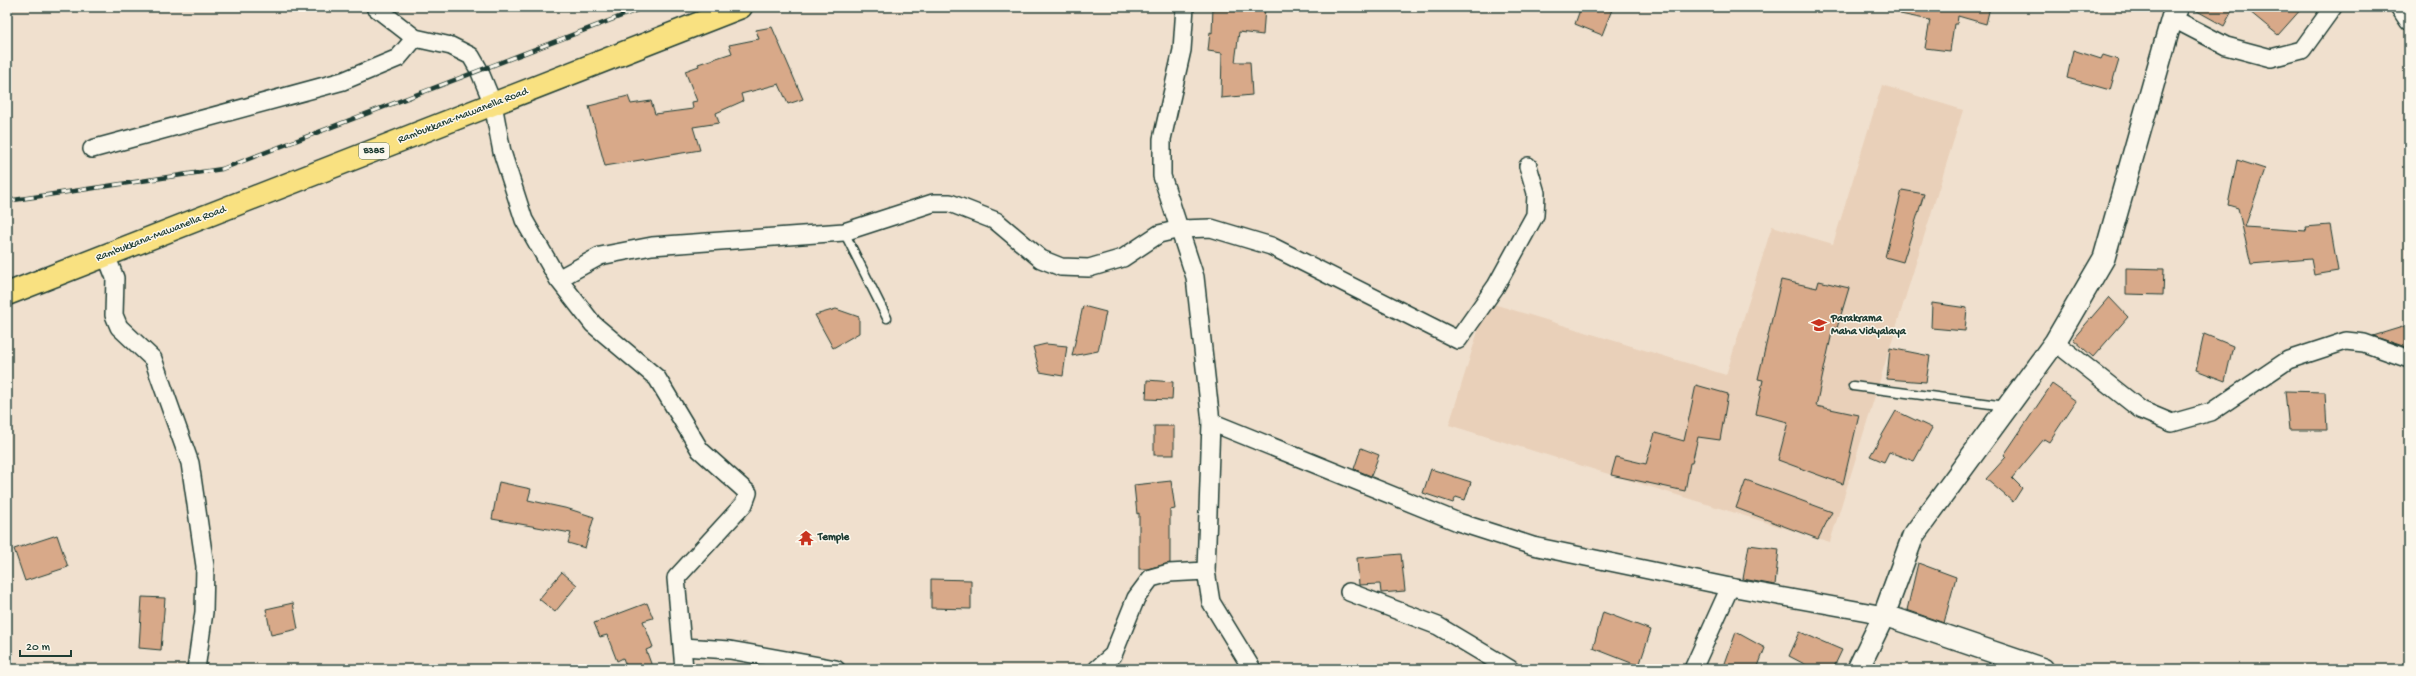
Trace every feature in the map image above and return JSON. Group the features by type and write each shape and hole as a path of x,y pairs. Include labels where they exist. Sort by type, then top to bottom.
{"main road":[{"name":"Rambukkana-Mawanella Road","path":"7,294 741,7"}],"street":[{"path":"375,7 415,38 451,46 471,56 479,70 492,104 502,152 524,220 558,280 593,324 657,378 700,450 748,493 744,504 676,578 684,669"},
{"path":"1185,7 1182,50 1162,139 1162,176 1194,277 1211,422 1206,571 1211,602 1252,669"},
{"path":"1858,669 1884,615 1912,536 2055,342 2104,258 2175,12 2226,46 2271,58 2302,50 2333,7"},
{"path":"2399,7 2409,22"},
{"path":"92,149 343,81 398,58 415,38"},
{"path":"558,280 600,256 652,246 844,232 933,203 950,203 996,222 1041,259 1061,267 1089,268 1123,258 1159,234 1180,229 1211,228 1271,246 1458,340 1496,286 1534,215 1536,193 1528,166"},
{"path":"106,255 115,278 114,315 119,327 153,359 190,463 205,566 204,612 196,669"},
{"path":"2055,342 2141,410 2172,423 2211,412 2288,360 2346,341 2364,343 2409,359"},
{"path":"1211,422 1458,522 1533,546 1730,587 1884,615 2043,669"},
{"path":"1097,669 1113,655 1136,598 1151,578 1168,573 1206,571"},
{"path":"1693,669 1730,587"},
{"path":"1349,592 1438,626 1510,669"},
{"path":"683,647 730,650 836,669"}],"lane":[{"path":"844,232 887,318"},
{"path":"1853,386 2009,406"}],"shaded area":[{"name":"Parakrama Maha Vidyalaya","path":"1882,85 1963,110 1830,542 1449,425 1487,302 1726,375 1772,226 1833,244"}],"building":[{"path":"1213,7 1265,7 1263,35 1239,32 1235,62 1250,62 1252,95 1221,98 1222,53 1208,51 1210,32 1212,33"},
{"path":"1581,7 1613,7 1602,35 1575,24"},
{"path":"1900,7 1990,7 1986,24 1958,16 1957,24 1954,24 1950,51 1925,48 1930,20 1900,14"},
{"path":"2190,7 2234,7 2224,26"},
{"path":"2244,7 2303,7 2278,35"},
{"path":"772,27 803,99 788,104 779,84 741,94 743,101 716,113 719,123 693,127 700,150 605,166 589,106 628,96 631,104 651,101 655,114 693,109 692,102 697,101 685,71 699,66 698,64 732,53 729,45 759,39 756,30"},
{"path":"2073,50 2101,59 2103,55 2119,60 2110,90 2067,78"},
{"path":"2237,160 2265,169 2245,227 2306,231 2305,227 2330,225 2338,271 2314,275 2311,259 2251,264 2238,208 2228,205"},
{"path":"1902,190 1924,194 1903,262 1885,257"},
{"path":"2126,268 2164,269 2163,295 2126,294"},
{"path":"1781,280 1817,288 1819,281 1849,288 1837,328 1833,328 1816,406 1859,415 1843,484 1778,460 1788,422 1756,414 1763,380 1758,379"},
{"path":"2109,297 2128,317 2093,357 2073,339"},
{"path":"1932,303 1967,308 1965,331 1931,328"},
{"path":"1083,306 1106,312 1098,351 1072,356"},
{"path":"836,309 859,317 859,333 833,348 815,315"},
{"path":"2409,325 2409,348 2373,336"},
{"path":"2204,334 2233,346 2225,381 2196,370"},
{"path":"1046,344 1067,346 1063,376 1040,372 1033,347"},
{"path":"1890,348 1930,356 1926,382 1887,379"},
{"path":"1147,380 1173,382 1172,400 1146,399"},
{"path":"2052,384 2076,401 2049,442 2044,439 2012,478 2022,488 2013,502 1986,479 2006,457 2004,455"},
{"path":"1696,385 1728,394 1720,440 1698,437 1692,463 1690,463 1685,491 1611,475 1616,457 1646,464 1655,433 1684,441"},
{"path":"2285,391 2325,392 2327,430 2289,430"},
{"path":"1896,411 1932,428 1914,461 1889,452 1884,462 1870,456"},
{"path":"1154,426 1174,426 1174,455 1154,455"},
{"path":"1361,448 1379,455 1371,476 1354,469"},
{"path":"1431,469 1471,482 1465,500 1456,497 1453,503 1423,493"},
{"path":"1746,480 1832,512 1818,539 1736,508"},
{"path":"1171,481 1175,509 1170,510 1170,563 1147,569 1139,569 1139,513 1137,514 1134,485"},
{"path":"499,482 531,489 528,500 569,509 594,517 585,548 568,543 571,533 492,519"},
{"path":"57,535 68,567 25,581 14,549"},
{"path":"1749,545 1779,549 1775,585 1743,579"},
{"path":"1401,554 1405,591 1381,593 1380,584 1359,585 1357,558"},
{"path":"1918,563 1956,577 1944,623 1907,610"},
{"path":"562,572 577,585 555,612 539,599"},
{"path":"931,579 971,580 971,609 931,608"},
{"path":"142,597 165,598 161,650 139,648"},
{"path":"293,603 298,629 271,635 266,609"},
{"path":"647,603 653,618 643,621 653,647 646,650 653,669 627,669 623,658 617,661 607,635 600,637 594,623"},
{"path":"1603,612 1651,630 1639,666 1593,648"},
{"path":"1736,632 1765,648 1757,669 1723,669"},
{"path":"1800,632 1842,650 1833,669 1814,669 1789,656"}],"railway":[{"path":"7,201 222,169 645,7"}],"place":[{"name":"Parakrama Maha Vidyalaya","path":"1819,325"},
{"name":"Temple","path":"806,538"}]}
